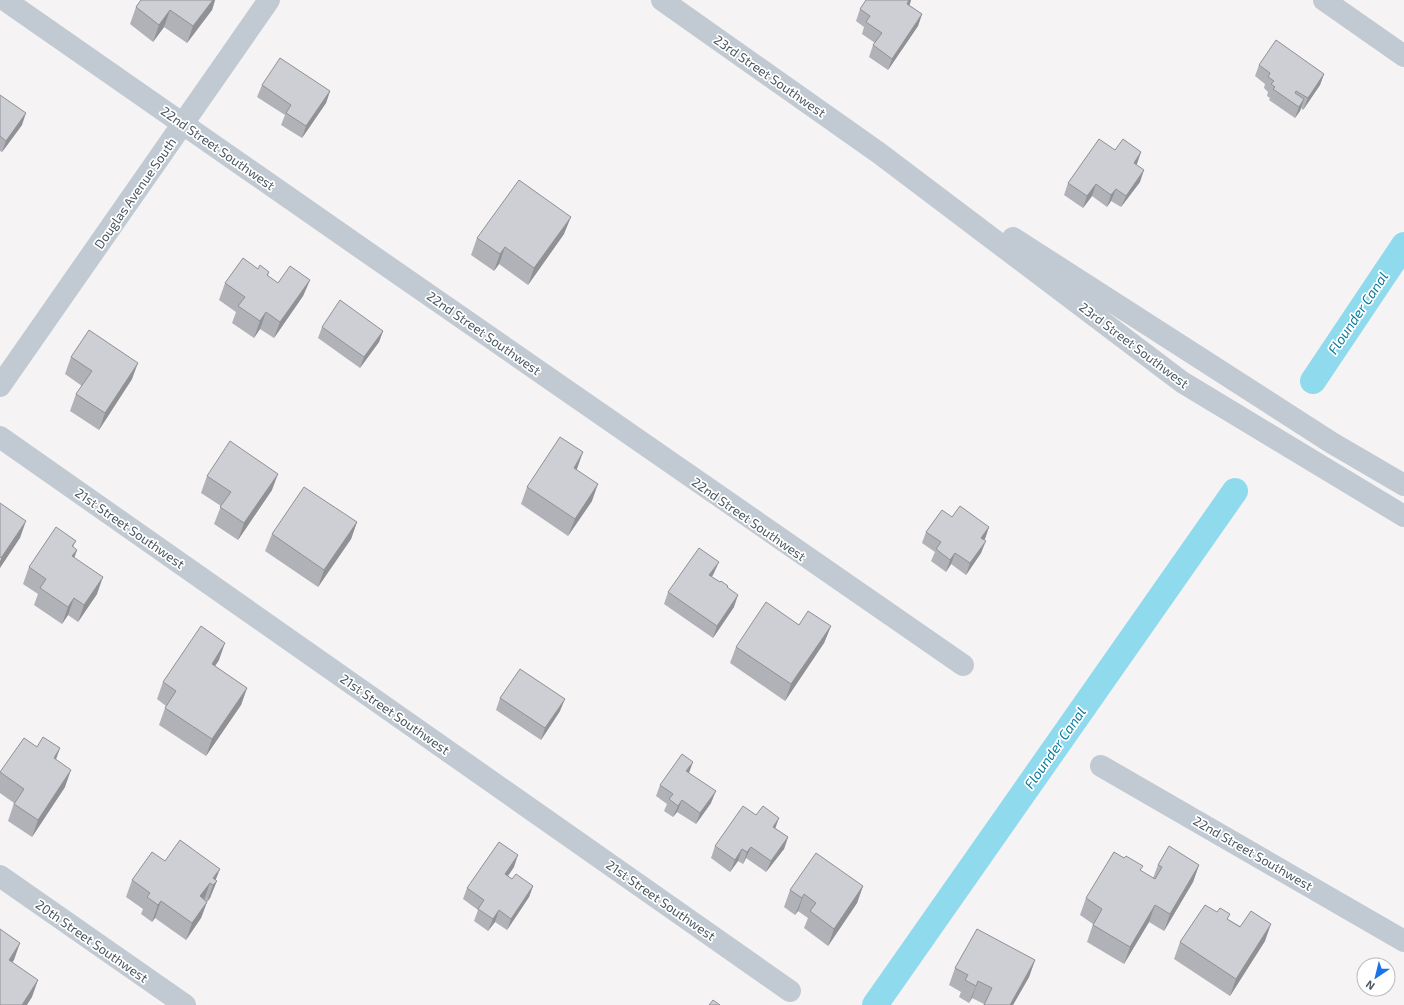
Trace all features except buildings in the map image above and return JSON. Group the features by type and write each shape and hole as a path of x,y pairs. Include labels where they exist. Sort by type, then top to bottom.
{"street":[{"name":"22nd Street Southwest","path":"5,0 638,442 963,665"},
{"name":"Douglas Avenue South","path":"0,386 269,0"},
{"name":"23rd Street Southwest","path":"662,0 879,153 1182,382 1404,516"},
{"path":"1324,0 1404,56"},
{"name":"23rd Street Southwest","path":"879,153 1332,443 1404,485"},
{"name":"21st Street Southwest","path":"0,437 790,991"},
{"name":"22nd Street Southwest","path":"1101,766 1404,941"},
{"name":"20th Street Southwest","path":"0,876 184,1005"}],"waterway":[{"name":"Flounder Canal","path":"1313,381 1404,245"},
{"name":"Flounder Canal","path":"875,1005 1235,491"}]}
